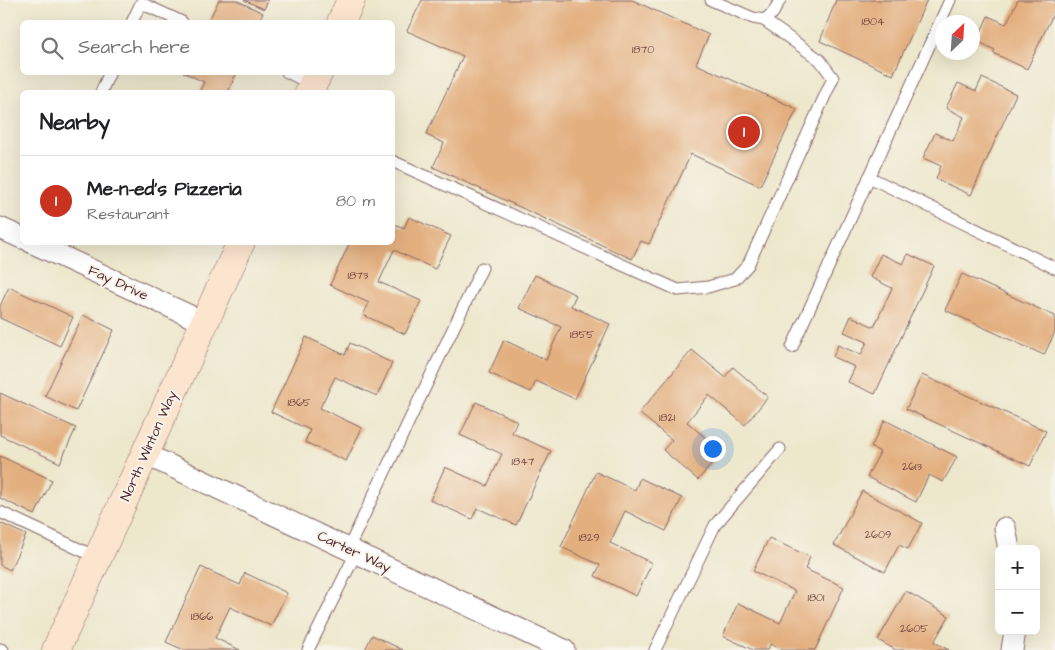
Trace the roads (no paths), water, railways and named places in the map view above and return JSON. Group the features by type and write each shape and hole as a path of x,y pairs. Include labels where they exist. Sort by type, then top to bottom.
{"main road":[{"path":"342,20 351,0"},
{"name":"North Winton Way","path":"56,650 240,245"}],"street":[{"path":"0,228 20,237"},
{"name":"Fay Drive","path":"43,245 205,323"},
{"name":"Carter Way","path":"145,454 550,647"},
{"path":"1012,650 1014,635"}],"lane":[{"path":"395,161 678,290 708,287 735,279 748,266 833,78 820,60 764,20 753,18 712,0"},
{"path":"764,20 774,13 780,0"},
{"path":"792,347 950,0"},
{"path":"133,20 141,3 178,20"},
{"path":"102,90 109,75"},
{"path":"294,75 314,83"},
{"path":"869,177 1055,268"},
{"path":"308,650 482,268"},
{"path":"655,650 715,525 780,449"},
{"path":"0,512 98,558"}],"place":[{"name":"Me-n-ed's Pizzeria","path":"744,132"}]}
